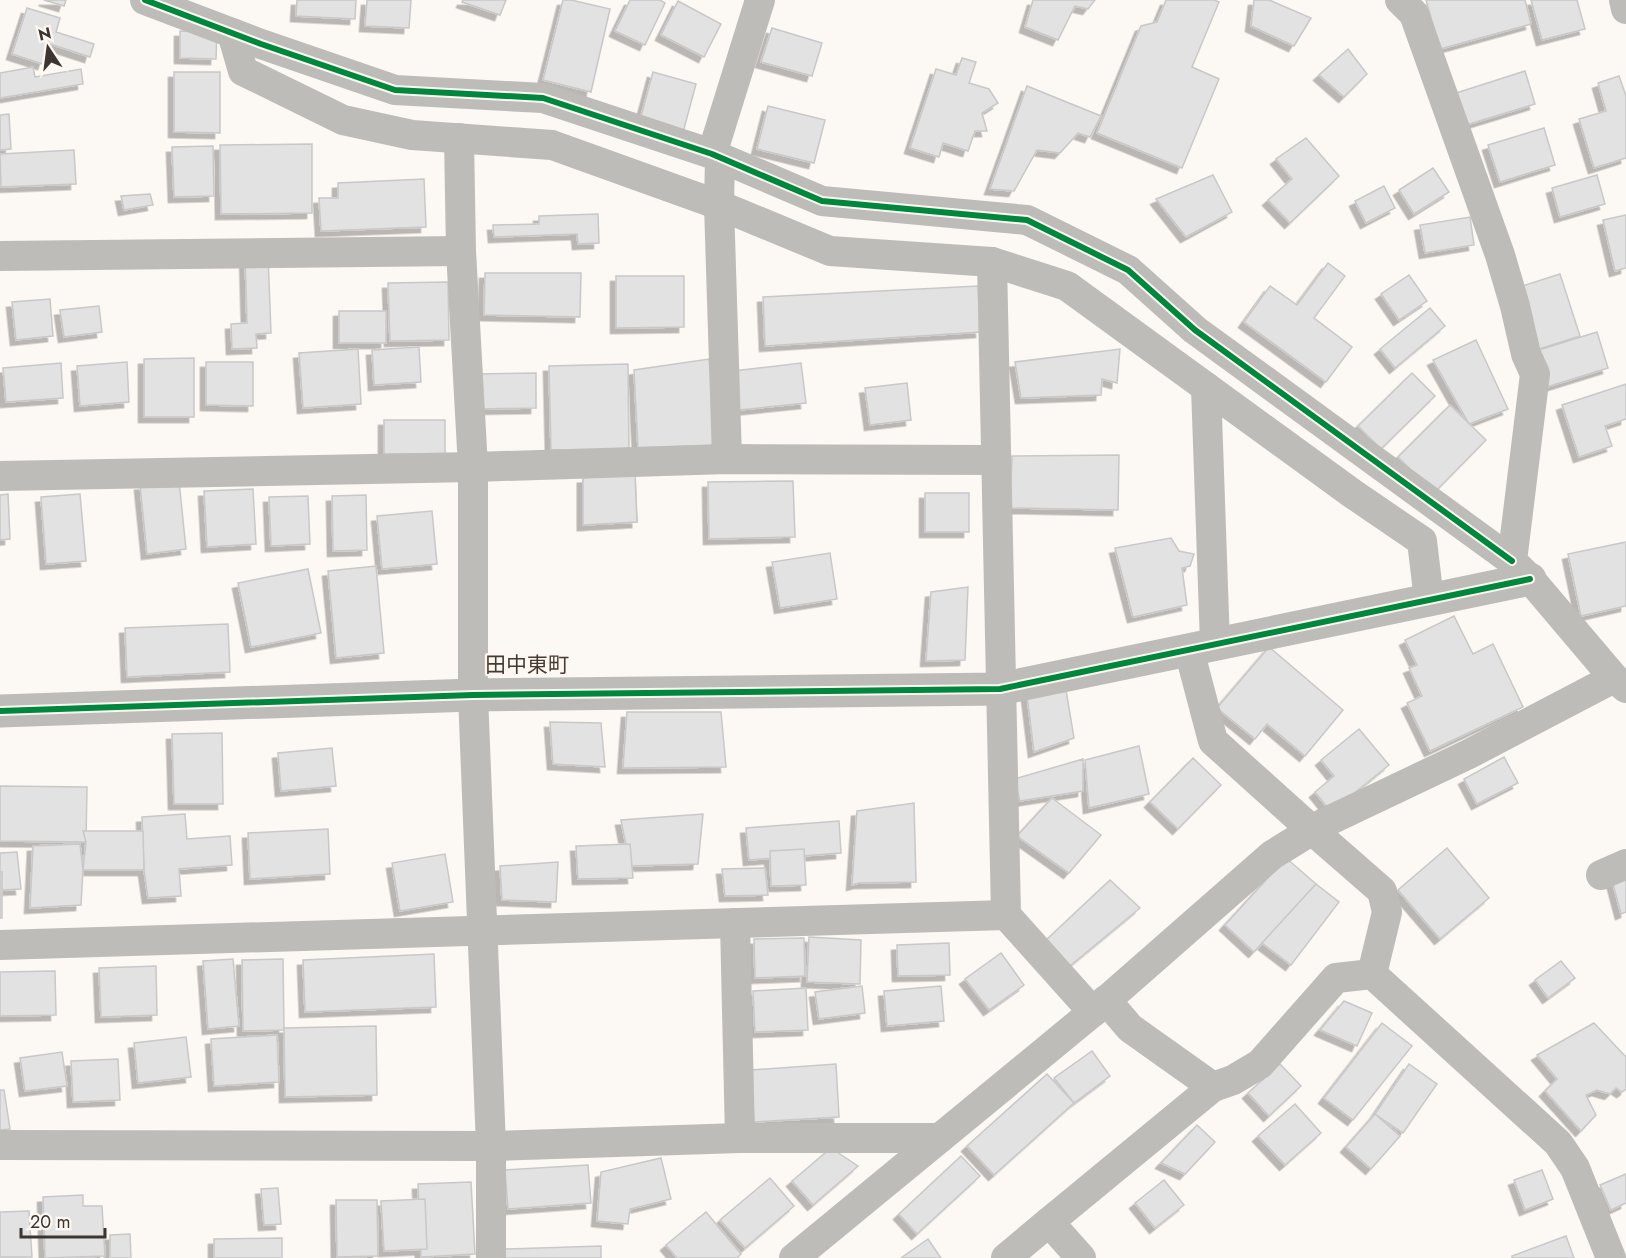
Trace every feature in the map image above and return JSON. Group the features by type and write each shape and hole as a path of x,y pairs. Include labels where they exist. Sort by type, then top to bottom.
{"street":[{"path":"145,0 395,90 543,98 716,156 822,201 1027,219 1128,270 1195,330 1521,570 1620,683 1324,823 1272,855 1100,1006 794,1258"},
{"path":"727,459 716,156 760,0"},
{"path":"1400,0 1414,14 1500,255 1526,354 1535,374 1521,570"},
{"path":"1624,0 1626,9"},
{"path":"232,33 243,71 344,120 412,135 552,145 719,205 830,251 992,262 1067,286 1353,494 1422,541 1429,600"},
{"path":"459,138 461,251 472,467 473,695 491,1146 491,1258"},
{"path":"0,256 461,251"},
{"path":"992,262 1006,915 1100,1006 1213,1087"},
{"path":"1206,387 1202,647 1213,741 1382,891 1387,912 1372,975"},
{"path":"0,476 472,467 727,459 996,460"},
{"path":"0,711 473,695 1000,689 1429,600 1521,570"},
{"path":"0,945 1006,915"},
{"path":"735,923 740,1138"},
{"path":"1006,1258 1213,1087 1233,1080 1260,1064 1336,978 1372,975 1558,1143 1575,1168 1611,1258"},
{"path":"0,1145 491,1146 740,1138 940,1138"},
{"path":"1049,1222 1081,1258"}],"building":[{"path":"44,0 66,0 64,6"},
{"path":"297,0 356,0 355,19 296,16"},
{"path":"367,0 411,0 409,28 365,26"},
{"path":"463,0 506,0 500,15 462,2"},
{"path":"563,0 610,9 591,92 543,80"},
{"path":"630,0 660,0 665,3 645,45 615,31"},
{"path":"1033,0 1095,0 1088,9 1075,6 1058,40 1025,27"},
{"path":"1166,0 1214,0 1219,2 1192,67 1219,79 1182,168 1097,133 1141,26 1157,22"},
{"path":"1254,0 1269,0 1311,18 1294,46 1251,26"},
{"path":"1426,0 1525,0 1531,24 1440,49"},
{"path":"1531,0 1577,0 1585,29 1542,40"},
{"path":"678,1 721,24 704,57 661,35"},
{"path":"27,8 60,18 56,32 94,44 90,57 50,44 43,64 12,54"},
{"path":"772,28 822,43 812,76 761,62"},
{"path":"180,31 217,32 216,59 180,58"},
{"path":"1348,49 1367,74 1344,97 1319,75"},
{"path":"962,58 976,62 969,83 989,89 998,103 982,113 987,131 975,131 968,151 943,143 939,157 910,148 936,69 956,75"},
{"path":"33,67 35,77 81,69 83,84 0,98 0,73"},
{"path":"1525,71 1535,104 1463,126 1453,94"},
{"path":"174,72 220,72 220,133 174,132"},
{"path":"653,72 696,84 682,136 639,124"},
{"path":"1619,76 1626,96 1626,158 1594,168 1579,119 1606,111 1598,83"},
{"path":"1027,86 1101,116 1090,137 1078,133 1060,153 1037,150 1014,191 990,189"},
{"path":"768,106 825,120 814,163 757,149"},
{"path":"9,114 11,149 0,150 0,115"},
{"path":"1544,128 1555,165 1500,182 1488,145"},
{"path":"1306,138 1339,176 1290,223 1268,200 1292,179 1276,159"},
{"path":"312,144 312,213 221,214 220,145"},
{"path":"213,146 214,196 174,197 172,147"},
{"path":"74,150 76,184 1,187 0,154"},
{"path":"1433,168 1449,192 1414,214 1399,190"},
{"path":"1213,175 1232,212 1186,237 1156,199"},
{"path":"1597,175 1605,204 1560,217 1552,188"},
{"path":"424,179 426,227 321,231 319,198 338,198 338,183"},
{"path":"1384,186 1395,208 1366,223 1355,201"},
{"path":"150,194 153,205 124,210 121,196"},
{"path":"598,214 599,243 578,244 577,234 494,237 493,225 539,224 539,216"},
{"path":"1626,215 1626,268 1615,271 1603,220"},
{"path":"1470,217 1474,245 1425,253 1420,225"},
{"path":"268,254 271,333 256,334 257,348 232,349 231,324 247,323 245,255"},
{"path":"1328,263 1345,276 1314,318 1352,347 1326,382 1244,322 1270,286 1297,305"},
{"path":"485,273 581,273 580,317 484,315"},
{"path":"1560,274 1580,336 1536,350 1516,288"},
{"path":"1409,275 1427,301 1399,320 1381,294"},
{"path":"616,276 684,276 684,327 616,328"},
{"path":"448,282 449,340 390,341 388,283"},
{"path":"978,286 981,332 765,346 763,297"},
{"path":"50,299 53,336 16,340 12,302"},
{"path":"99,306 102,332 64,337 60,310"},
{"path":"1430,308 1445,326 1395,368 1380,349"},
{"path":"339,311 386,311 386,343 339,343"},
{"path":"1597,332 1608,368 1537,390 1526,354"},
{"path":"1476,340 1508,409 1469,424 1433,360"},
{"path":"419,347 421,382 374,385 372,350"},
{"path":"358,349 361,404 303,408 299,353"},
{"path":"1120,349 1117,383 1102,379 1101,395 1021,398 1015,362"},
{"path":"194,358 194,417 144,417 144,359"},
{"path":"709,359 717,445 638,448 634,370"},
{"path":"127,362 129,402 80,406 77,366"},
{"path":"206,362 253,362 253,406 206,405"},
{"path":"61,363 63,398 6,402 3,368"},
{"path":"801,363 806,403 739,410 734,371"},
{"path":"628,364 629,449 551,450 549,366"},
{"path":"536,373 536,408 478,409 478,374"},
{"path":"1412,373 1435,396 1381,449 1358,426"},
{"path":"907,383 911,420 870,425 865,388"},
{"path":"1626,384 1626,419 1605,426 1612,446 1579,457 1562,405"},
{"path":"1450,405 1486,440 1434,493 1398,457"},
{"path":"384,420 445,420 445,454 384,454"},
{"path":"1119,455 1118,510 1010,508 1012,456"},
{"path":"635,474 637,522 583,525 583,478"},
{"path":"635,474 637,522 583,525 583,478"},
{"path":"179,481 186,549 147,554 140,485"},
{"path":"793,481 795,537 709,539 708,482"},
{"path":"253,489 256,544 207,547 204,491"},
{"path":"925,493 969,493 969,532 925,532"},
{"path":"8,494 10,539 0,540 0,495"},
{"path":"80,494 86,561 46,564 41,497"},
{"path":"366,495 367,550 333,551 332,496"},
{"path":"308,496 310,544 271,546 269,497"},
{"path":"432,511 437,564 382,569 377,516"},
{"path":"1171,538 1179,551 1194,554 1190,566 1182,568 1187,605 1133,617 1115,548"},
{"path":"1626,542 1626,606 1581,616 1568,554"},
{"path":"830,553 837,599 780,608 772,562"},
{"path":"376,566 384,653 336,658 328,571"},
{"path":"308,569 321,633 251,647 238,583"},
{"path":"968,587 965,660 926,661 931,592"},
{"path":"1454,616 1473,654 1493,644 1523,707 1430,751 1407,703 1422,696 1409,668 1417,665 1405,640"},
{"path":"228,624 230,672 127,677 125,628"},
{"path":"1269,647 1343,710 1305,756 1267,724 1255,739 1217,708"},
{"path":"1065,684 1074,738 1034,752 1027,695"},
{"path":"627,712 721,712 726,767 623,768"},
{"path":"550,722 601,723 605,767 553,764"},
{"path":"1359,729 1389,765 1331,812 1315,792 1334,776 1321,760"},
{"path":"222,733 223,804 174,804 172,734"},
{"path":"1139,746 1149,794 1089,808 1085,760"},
{"path":"332,748 336,786 281,791 278,753"},
{"path":"1504,757 1518,783 1477,804 1464,779"},
{"path":"1193,758 1221,785 1178,829 1150,802"},
{"path":"1083,759 1083,791 1020,801 1014,779"},
{"path":"0,786 87,787 86,842 0,841"},
{"path":"1052,798 1101,835 1069,873 1017,836"},
{"path":"914,803 916,882 852,885 857,811"},
{"path":"185,814 187,839 230,836 232,865 179,869 181,896 148,898 144,870 142,817"},
{"path":"703,814 698,864 630,866 621,820"},
{"path":"839,821 841,853 749,860 746,828"},
{"path":"328,829 330,874 250,879 248,833"},
{"path":"83,831 143,831 144,870 83,870 86,842"},
{"path":"80,844 83,870 81,905 30,908 33,846"},
{"path":"630,844 633,878 578,879 576,846"},
{"path":"1447,848 1489,898 1440,939 1398,890"},
{"path":"804,849 806,885 771,886 770,851"},
{"path":"17,852 21,889 0,890 0,853"},
{"path":"445,854 453,902 400,911 392,863"},
{"path":"1286,858 1316,884 1254,952 1225,925"},
{"path":"558,862 556,902 502,900 500,866"},
{"path":"765,868 768,895 725,896 722,869"},
{"path":"0,872 2,872 2,918 0,918"},
{"path":"1626,876 1626,912 1621,914 1612,880"},
{"path":"1110,880 1140,908 1065,970 1044,942"},
{"path":"1316,884 1339,902 1291,965 1262,943"},
{"path":"809,937 861,940 860,984 807,982"},
{"path":"804,938 805,976 755,978 754,939"},
{"path":"949,943 950,975 898,976 897,945"},
{"path":"1001,953 1024,985 989,1010 965,979"},
{"path":"434,954 436,1007 305,1012 303,960"},
{"path":"233,959 239,1026 208,1029 203,961"},
{"path":"283,959 284,1030 243,1031 242,960"},
{"path":"1561,961 1575,978 1548,998 1535,980"},
{"path":"156,966 157,1015 101,1017 99,968"},
{"path":"55,971 56,1015 0,1016 0,972"},
{"path":"862,986 865,1013 819,1019 815,992"},
{"path":"941,986 944,1021 887,1026 884,991"},
{"path":"806,988 808,1030 755,1032 753,991"},
{"path":"1344,1001 1372,1013 1357,1046 1320,1030"},
{"path":"1382,1023 1412,1046 1353,1120 1324,1098"},
{"path":"1594,1023 1626,1057 1626,1089 1622,1092 1616,1088 1610,1094 1597,1090 1586,1095 1596,1115 1581,1131 1545,1091 1557,1079 1537,1055"},
{"path":"376,1026 377,1095 285,1097 284,1028"},
{"path":"277,1035 279,1082 214,1086 211,1039"},
{"path":"186,1037 191,1077 138,1083 134,1043"},
{"path":"1092,1051 1110,1076 1074,1103 1054,1078"},
{"path":"62,1052 67,1086 25,1091 20,1058"},
{"path":"118,1059 120,1100 73,1102 71,1061"},
{"path":"836,1064 839,1117 754,1122 751,1070"},
{"path":"1280,1064 1301,1086 1269,1116 1248,1093"},
{"path":"1409,1064 1437,1084 1403,1133 1375,1114"},
{"path":"1047,1074 1074,1103 994,1175 967,1146"},
{"path":"0,1090 4,1090 10,1129 0,1130"},
{"path":"1295,1104 1321,1133 1285,1165 1258,1136"},
{"path":"1375,1114 1400,1136 1371,1169 1346,1147"},
{"path":"1197,1125 1215,1142 1185,1174 1161,1163"},
{"path":"831,1148 858,1166 813,1205 792,1181"},
{"path":"961,1156 980,1176 917,1234 899,1214"},
{"path":"661,1158 671,1199 630,1209 628,1224 597,1221 601,1172"},
{"path":"588,1165 591,1203 508,1209 505,1170"},
{"path":"1542,1170 1553,1199 1525,1210 1514,1180"},
{"path":"1626,1174 1626,1203 1611,1210 1600,1185"},
{"path":"770,1178 794,1206 745,1248 720,1220"},
{"path":"1164,1180 1184,1205 1155,1228 1135,1203"},
{"path":"471,1182 475,1254 421,1257 418,1184"},
{"path":"278,1188 281,1224 264,1225 261,1189"},
{"path":"83,1195 83,1206 102,1206 105,1256 45,1258 43,1197"},
{"path":"425,1199 427,1249 384,1251 381,1201"},
{"path":"336,1200 377,1200 378,1256 337,1257"},
{"path":"29,1211 32,1257 0,1257 0,1212"},
{"path":"706,1212 741,1254 737,1258 677,1258 666,1245"},
{"path":"130,1234 131,1258 110,1258 110,1235"},
{"path":"1566,1236 1574,1258 1512,1258 1512,1256"},
{"path":"282,1238 282,1258 214,1258 214,1239"},
{"path":"928,1239 941,1258 901,1258"},
{"path":"601,1246 601,1258 504,1258 504,1249"}],"cycle path":[{"path":"145,0 261,44 395,90 543,98 712,154 822,201 1027,220 1128,270 1195,330 1512,561"},
{"path":"0,711 473,695 1000,689 1530,579"}],"district":[{"name":"田中東町","path":"527,665"}]}
